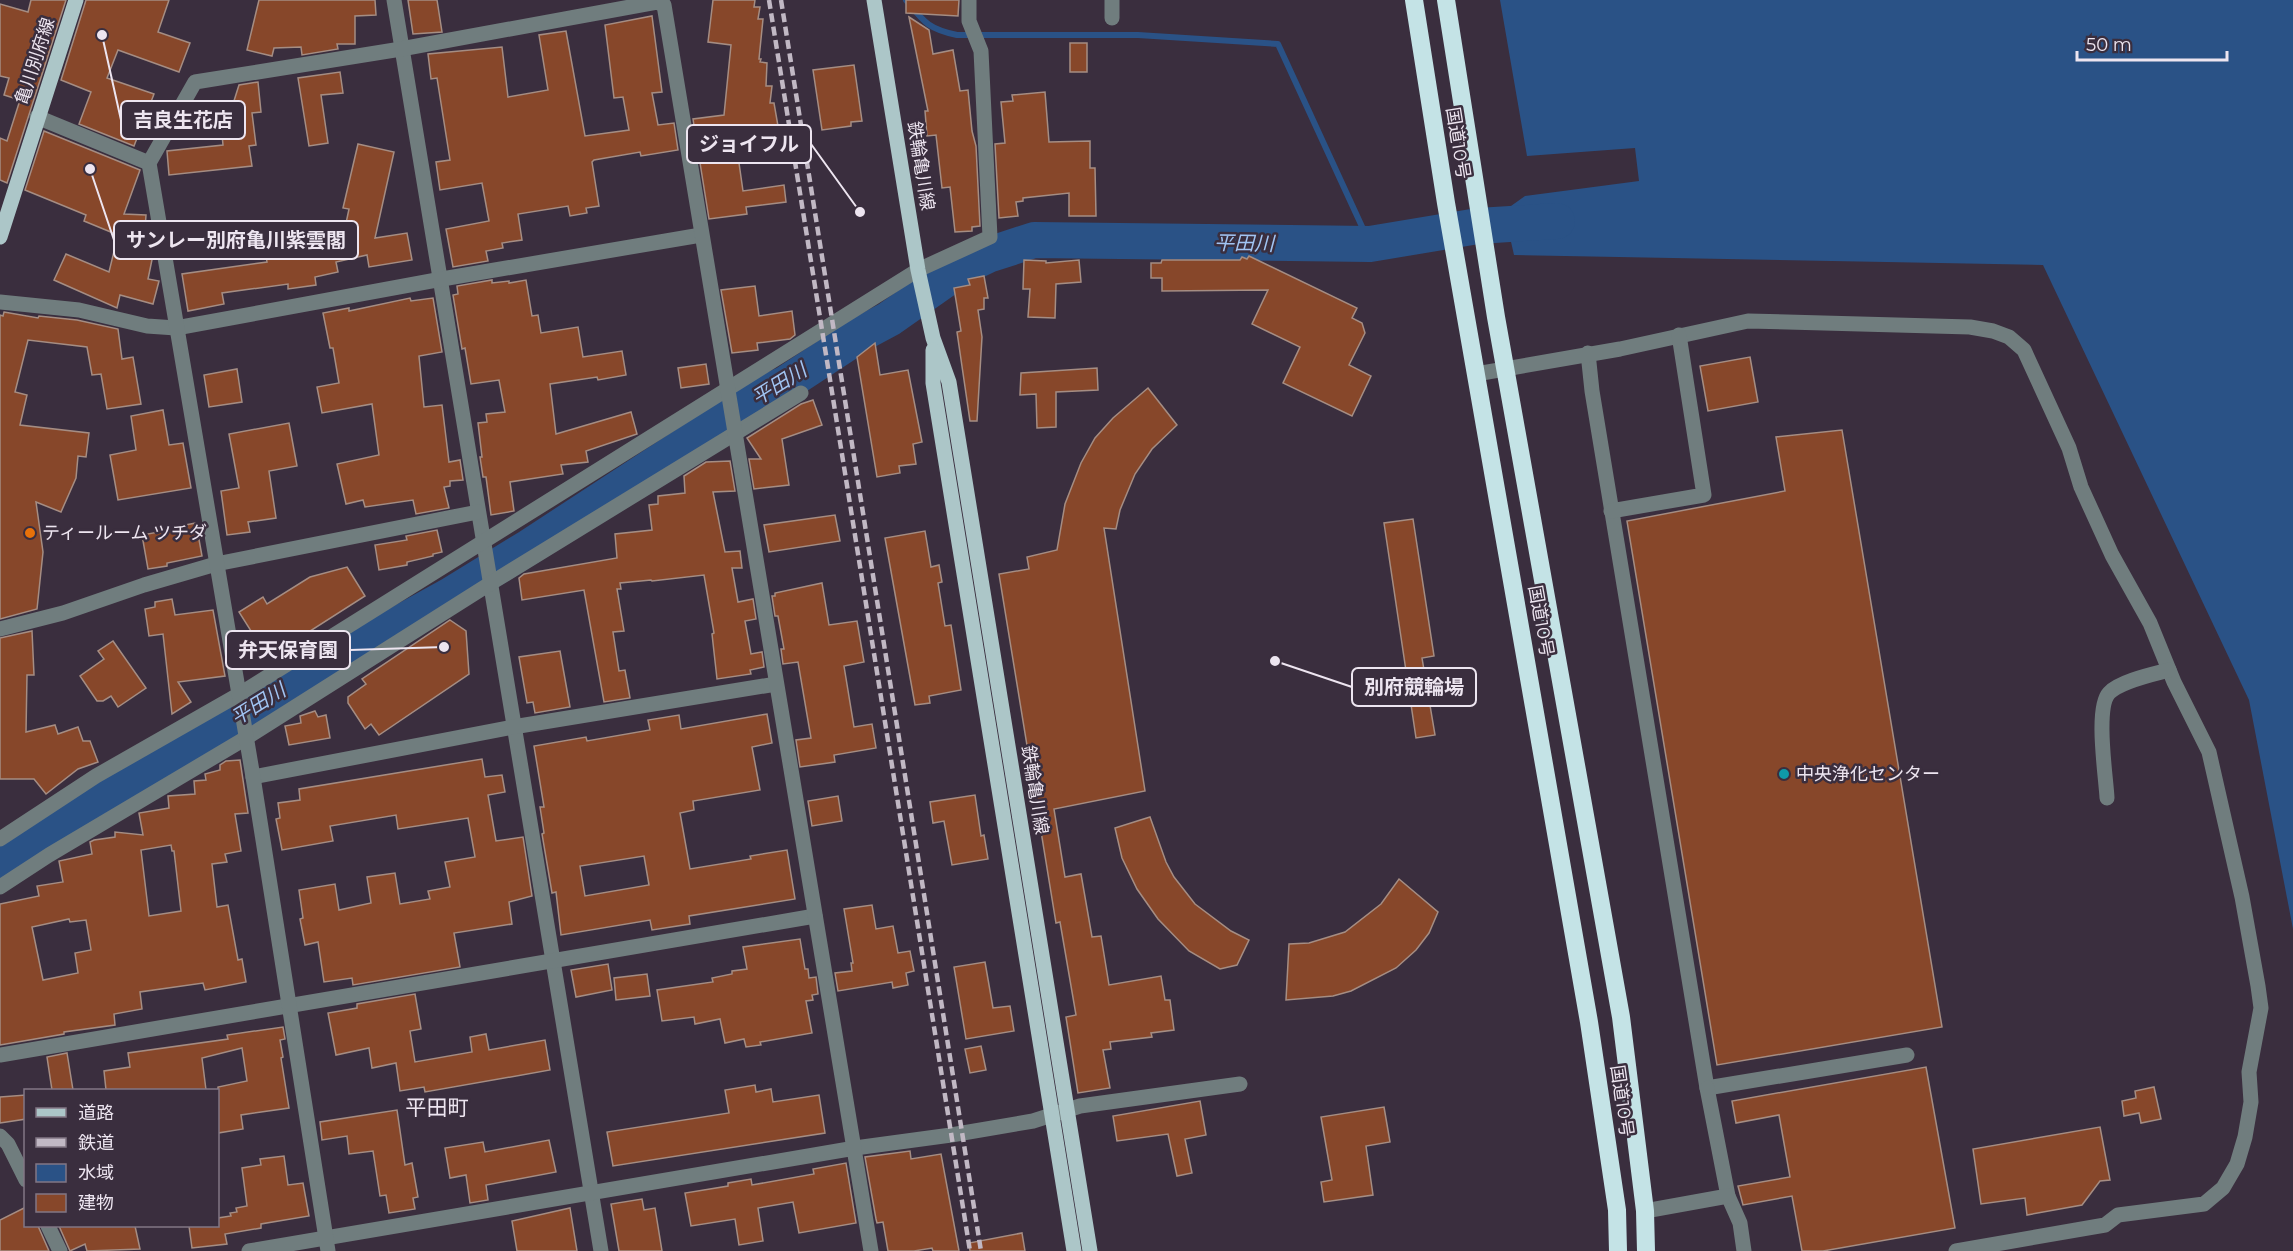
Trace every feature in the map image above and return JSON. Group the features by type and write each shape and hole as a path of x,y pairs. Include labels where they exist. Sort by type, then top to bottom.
{"highway":[{"name":"国道10号","path":"1414,0 1446,202 1589,1022 1617,1210 1618,1251"},
{"name":"国道10号","path":"1446,0 1496,317 1621,1017 1646,1211 1646,1251"}],"main road":[{"name":"亀川別府線","path":"0,237 76,0"},
{"name":"鉄輪亀川線","path":"874,0 919,274 933,338 949,382 1090,1251"},
{"name":"鉄輪亀川線","path":"933,338 933,383 1074,1251"}],"street":[{"path":"394,0 442,279 513,727 601,1251"},
{"path":"0,839 96,776 238,695 728,390 919,274 990,237 981,51 969,21 969,0"},
{"path":"1112,0 1112,18"},
{"path":"327,1244 253,777 149,163 195,82 401,49 657,2 664,5 871,1251"},
{"path":"38,117 149,163"},
{"path":"0,302 79,310 147,326 176,328 442,279 701,235"},
{"path":"1476,375 1620,349 1748,321 1970,327 2009,336 2024,350 2112,555 2150,623 2169,670 2210,752 2242,897 2260,1008 2249,1072 2251,1102 2245,1137 2237,1164 2223,1188 2204,1204 2118,1215 2105,1225 1956,1251"},
{"path":"1611,511 1704,495 1678,335"},
{"path":"1588,353 1611,511 1707,1088 1728,1196 1740,1223 1744,1251"},
{"path":"0,887 49,855 246,738 491,583 801,393"},
{"path":"0,629 63,613 144,585 216,564 478,512"},
{"path":"2107,798 2101,716 2103,702 2109,692 2169,670"},
{"path":"253,777 513,727 776,684"},
{"path":"0,1055 815,916"},
{"path":"1707,1088 1907,1055"},
{"path":"249,1251 327,1244 591,1193 855,1148 1033,1121 1080,1106 1240,1084"},
{"path":"0,1136 8,1144 24,1176"},
{"path":"1646,1211 1728,1196"},
{"path":"48,1227 60,1251"}],"water":[{"path":"1500,0 2293,0 2293,929 2249,700 2043,265 1514,255 1504,211 1525,196 1639,181 1635,148 1527,156"}],"building":[{"path":"31,0 66,0 7,183 0,180 0,138 7,141 20,100 4,95 9,78 0,76 0,4 28,12"},
{"path":"86,0 169,0 158,32 190,43 179,72 118,50 107,78 154,94 134,146 79,124 91,92 61,80"},
{"path":"259,0 375,0 376,15 355,16 355,44 337,44 338,49 302,55 301,47 274,48 272,56 247,50"},
{"path":"408,0 437,0 442,32 413,34"},
{"path":"713,0 755,0 754,7 760,7 758,19 763,19 759,59 761,59 760,62 767,63 766,86 772,86 770,103 774,103 782,149 738,156 743,191 784,185 786,202 746,207 747,214 709,219 693,119 724,115 731,45 708,42"},
{"path":"906,0 959,0 958,16 906,13"},
{"path":"652,16 662,92 652,93 658,125 674,123 678,150 641,156 640,152 594,160 592,162 599,206 586,208 587,213 570,216 568,206 518,214 522,240 502,243 503,248 486,251 488,261 453,267 446,229 489,221 482,183 440,190 436,162 450,160 437,78 431,79 428,54 502,47 508,97 548,90 539,35 566,31 585,136 629,130 623,97 614,98 605,25"},
{"path":"909,17 929,30 933,54 953,50 960,91 968,90 972,131 976,146 980,226 972,227 972,231 955,232 950,187 942,188 936,135 927,136 925,111 928,111"},
{"path":"1070,43 1087,43 1087,72 1070,72"},
{"path":"854,65 862,121 851,122 851,126 822,130 813,70"},
{"path":"340,72 343,93 321,95 328,143 309,146 298,78"},
{"path":"258,82 261,112 252,113 256,145 249,146 252,166 169,175 167,151 223,145 221,124 227,123 239,85"},
{"path":"1045,92 1049,142 1090,141 1090,168 1095,168 1096,216 1069,216 1069,193 1023,198 1023,201 1016,202 1018,216 999,218 995,144 1005,143 1001,102 1013,101 1012,95"},
{"path":"44,131 140,170 124,214 146,215 144,244 153,245 154,250 148,279 159,281 153,304 120,295 117,308 54,280 66,254 109,272 118,235 84,221 86,215 25,190"},
{"path":"358,144 394,152 375,238 407,233 412,260 369,267 367,255 336,262 338,272 315,277 316,285 288,289 288,284 222,293 224,304 188,311 182,274 267,262 265,250 276,248 274,239 296,237 296,243 305,242 306,249 342,242 349,209 343,208"},
{"path":"1249,256 1357,308 1352,318 1362,323 1365,333 1349,365 1371,376 1352,416 1283,383 1300,347 1252,324 1268,290 1162,291 1162,278 1151,278 1151,263 1161,263 1162,260 1240,260 1242,257 1247,259"},
{"path":"1024,260 1046,261 1046,263 1079,260 1081,282 1056,284 1055,318 1028,317 1030,289 1023,289"},
{"path":"984,276 988,298 984,298 984,309 978,310 982,337 977,421 970,421 957,332 961,331 954,288 970,285 968,279"},
{"path":"492,280 492,283 509,281 509,283 526,280 532,316 538,315 541,333 578,327 583,357 622,351 626,375 550,384 556,434 631,412 637,434 586,451 588,462 561,465 563,474 510,482 514,511 491,515 486,477 483,477 480,457 482,457 478,423 487,422 486,414 505,412 499,380 471,384 465,348 462,349 453,295 458,294 457,286"},
{"path":"755,286 759,316 792,311 795,335 790,339 757,343 758,350 732,353 721,290"},
{"path":"410,298 411,301 433,298 442,352 419,356 424,407 442,405 449,462 460,460 463,480 450,481 450,486 444,487 449,508 416,514 413,500 365,507 363,500 346,504 337,464 379,455 372,404 322,413 317,387 339,383 333,348 330,348 323,313 349,308 349,311"},
{"path":"4,312 38,318 39,316 77,320 118,329 122,359 133,357 141,404 107,409 101,374 92,375 87,347 28,340 15,392 27,395 20,425 89,433 86,457 78,456 76,478 61,512 36,502 43,552 37,609 0,619 0,315 3,316"},
{"path":"875,343 880,375 908,370 922,442 913,444 916,464 899,466 900,473 877,477 857,357"},
{"path":"1750,357 1758,402 1708,411 1700,366"},
{"path":"706,364 709,384 681,388 678,368"},
{"path":"1097,368 1098,390 1056,392 1056,427 1037,428 1036,394 1020,395 1021,373"},
{"path":"237,369 242,402 209,407 204,375"},
{"path":"1148,388 1177,425 1152,449 1135,474 1120,510 1116,529 1104,528 1145,791 1054,809 1065,877 1081,874 1092,937 1101,936 1109,985 1161,976 1165,1000 1170,1000 1174,1030 1151,1033 1152,1037 1110,1042 1111,1049 1103,1050 1110,1088 1078,1093 1066,1017 1076,1015 1060,922 1056,923 999,574 1029,569 1027,557 1057,550 1065,504 1081,463 1095,438 1113,418"},
{"path":"813,400 822,425 782,439 789,485 754,489 749,459 761,459 747,438 801,404"},
{"path":"163,410 169,445 183,443 191,488 118,500 110,455 136,450 131,416"},
{"path":"289,423 297,466 269,471 276,518 248,522 250,532 227,535 221,491 239,488 229,434"},
{"name":"中央浄化センター","path":"1842,430 1942,1027 1717,1065 1627,521 1785,491 1776,437"},
{"path":"730,461 735,491 713,492 725,552 740,551 742,568 732,568 738,602 753,599 756,619 745,621 751,654 762,652 764,667 750,670 751,674 717,679 712,634 714,633 704,575 620,583 621,589 617,589 624,631 613,632 619,671 625,670 630,698 604,702 584,590 522,600 519,578 524,574 617,558 615,534 652,530 649,505 658,504 658,496 685,493 684,476 706,462"},
{"path":"835,515 840,541 769,552 764,525"},
{"path":"1413,519 1434,656 1422,658 1435,735 1416,738 1384,523"},
{"path":"196,523 202,556 148,569 142,535"},
{"path":"437,530 442,552 407,562 407,565 379,570 375,545 407,540 406,536"},
{"path":"925,531 931,567 939,565 942,582 938,583 945,626 951,625 961,690 929,696 930,703 915,705 885,538"},
{"path":"347,567 365,596 268,658 239,612 263,597 267,604 310,577"},
{"path":"822,583 829,625 857,621 864,662 844,666 854,727 872,724 876,748 834,755 835,762 800,767 796,740 811,738 798,662 783,664 781,649 784,649 772,596 775,596 775,593"},
{"path":"172,599 175,615 213,610 225,676 178,682 191,702 172,714 163,634 149,636 145,609 155,607 155,602"},
{"path":"450,620 466,631 469,674 379,735 371,724 365,729 348,703 348,697 366,684 362,679"},
{"path":"32,631 34,675 27,675 26,732 55,725 58,734 78,727 83,741 90,741 98,762 78,769 46,794 34,779 0,779 0,638"},
{"path":"113,641 146,688 118,707 111,696 103,701 97,701 80,676 104,659 98,651"},
{"path":"560,651 570,707 535,713 533,702 527,703 519,657"},
{"path":"315,711 318,717 326,715 330,738 289,745 285,726 301,723 300,716"},
{"path":"767,714 772,743 752,747 760,790 693,801 694,810 680,813 690,869 751,859 750,856 787,850 795,899 689,916 690,924 652,930 650,920 561,935 556,892 552,893 542,834 544,833 540,807 544,807 534,746 586,737 587,741 650,730 648,720 679,715 681,729","holes":["644,856 649,885 585,896 580,866"]},
{"path":"482,759 485,777 502,775 505,792 488,795 496,841 523,837 532,896 509,902 512,924 454,933 460,967 353,985 352,978 324,982 318,942 305,945 300,919 303,918 299,890 335,884 339,910 371,903 367,877 395,873 400,904 430,899 428,891 450,887 445,862 475,857 468,818 398,829 396,815 330,826 333,841 282,850 276,819 280,818 278,803 300,800 299,789"},
{"path":"240,760 248,813 235,814 241,851 225,854 227,862 212,864 217,907 228,905 238,960 242,959 246,982 205,990 203,983 140,992 142,1009 114,1014 115,1025 64,1032 64,1034 0,1045 0,904 39,896 37,886 63,882 59,861 92,854 90,842 94,840 115,837 115,832 143,835 139,813 169,808 168,796 195,794 194,781 206,780 205,774 220,770 220,765 226,761","holes":["171,845 174,851 181,911 149,916 141,850","69,919 70,922 86,920 91,950 75,953 78,973 43,980 32,927"]},
{"path":"975,795 981,836 984,835 988,859 952,865 944,821 933,823 930,802"},
{"path":"838,796 842,821 812,826 808,801"},
{"path":"1150,817 1166,862 1174,877 1195,904 1231,931 1249,940 1237,965 1220,969 1189,951 1158,919 1137,889 1122,858 1115,828"},
{"path":"1399,879 1438,912 1429,933 1416,950 1396,968 1351,991 1333,996 1286,1000 1289,944 1309,943 1345,932 1381,904"},
{"path":"872,905 876,929 893,926 898,953 910,951 914,971 906,973 908,985 893,988 892,982 838,991 835,973 852,971 851,963 853,963 844,909"},
{"path":"800,939 805,969 808,969 809,978 816,977 818,994 812,995 813,1000 806,1001 812,1033 760,1042 761,1045 746,1047 744,1039 725,1043 720,1019 695,1024 694,1017 662,1021 657,990 713,982 712,978 747,969 743,947"},
{"path":"985,962 993,1008 1010,1006 1014,1031 966,1039 954,967"},
{"path":"608,964 612,990 576,997 571,970"},
{"path":"647,974 650,996 616,1000 614,978"},
{"path":"415,994 421,1029 410,1031 415,1062 472,1052 470,1037 486,1034 489,1050 545,1040 550,1070 425,1092 424,1087 400,1091 396,1063 372,1068 369,1048 336,1055 328,1013 357,1008 357,1004"},
{"path":"283,1027 285,1039 280,1040 283,1057 281,1058 289,1108 241,1115 243,1129 219,1133 218,1087 247,1081 242,1048 202,1058 206,1089 106,1089 104,1071 130,1067 128,1053 228,1039 227,1035"},
{"path":"981,1046 986,1070 970,1073 965,1049"},
{"path":"67,1053 73,1089 52,1089 47,1057"},
{"path":"1926,1067 1955,1228 1823,1251 1802,1251 1792,1196 1743,1205 1738,1186 1790,1177 1779,1115 1736,1123 1732,1101"},
{"path":"755,1085 756,1092 771,1089 773,1102 819,1095 825,1133 613,1166 607,1132 729,1113 725,1090"},
{"path":"2154,1087 2161,1119 2141,1123 2139,1113 2124,1116 2122,1101 2136,1098 2135,1091"},
{"path":"24,1095 24,1119 0,1123 0,1097"},
{"path":"1200,1101 1206,1135 1185,1139 1192,1173 1177,1176 1168,1134 1117,1141 1113,1116"},
{"path":"1384,1107 1390,1142 1366,1146 1373,1195 1324,1202 1321,1182 1332,1180 1321,1117"},
{"path":"397,1110 405,1165 412,1163 418,1197 413,1198 415,1209 389,1213 386,1195 380,1196 373,1151 349,1154 347,1136 322,1140 320,1122"},
{"path":"2100,1127 2110,1180 2100,1181 2082,1205 2027,1215 2025,1198 1981,1204 1973,1149"},
{"path":"549,1140 556,1172 486,1185 488,1200 470,1203 466,1175 450,1178 445,1148 483,1142 485,1152"},
{"path":"910,1151 911,1159 941,1154 959,1251 933,1251 932,1248 888,1251 883,1222 877,1223 876,1219 865,1157"},
{"path":"284,1156 288,1185 303,1183 309,1216 261,1224 261,1228 225,1234 227,1244 192,1248 189,1227 219,1227 219,1218 231,1216 230,1213 237,1212 236,1208 247,1206 242,1168 261,1165 260,1159"},
{"path":"846,1163 856,1223 799,1233 793,1202 758,1208 763,1241 739,1245 735,1219 691,1226 685,1193 728,1186 728,1183 751,1179 752,1185 814,1174 813,1169"},
{"path":"642,1199 644,1210 655,1208 662,1251 619,1251 611,1204"},
{"path":"24,1208 24,1227 38,1227 49,1251 0,1251 0,1220"},
{"path":"570,1208 577,1251 517,1251 512,1221"},
{"path":"59,1227 135,1227 140,1249 87,1251 85,1244 70,1251"},
{"path":"1022,1233 1025,1251 970,1251 969,1243"}],"waterway":[{"path":"906,0 927,24 957,35 1138,35 1278,44 1370,244"},
{"name":"平田川","path":"0,867 286,686 449,596 529,547 763,394 785,384 861,334 889,319 963,267 988,255 1034,240 1370,244 1478,226 1557,221"}],"railway":[{"path":"769,0 970,1251"},
{"path":"781,0 981,1251"}],"place":[{"name":"吉良生花店","path":"102,35"},
{"name":"サンレー別府亀川紫雲閣","path":"90,169"},
{"name":"ジョイフル","path":"860,212"},
{"name":"ティールーム ツチダ","path":"30,533"},
{"name":"弁天保育園","path":"444,647"},
{"name":"別府競輪場","path":"1275,661"},
{"name":"中央浄化センター","path":"1784,774"}],"district":[{"name":"平田町","path":"437,1108"}]}
